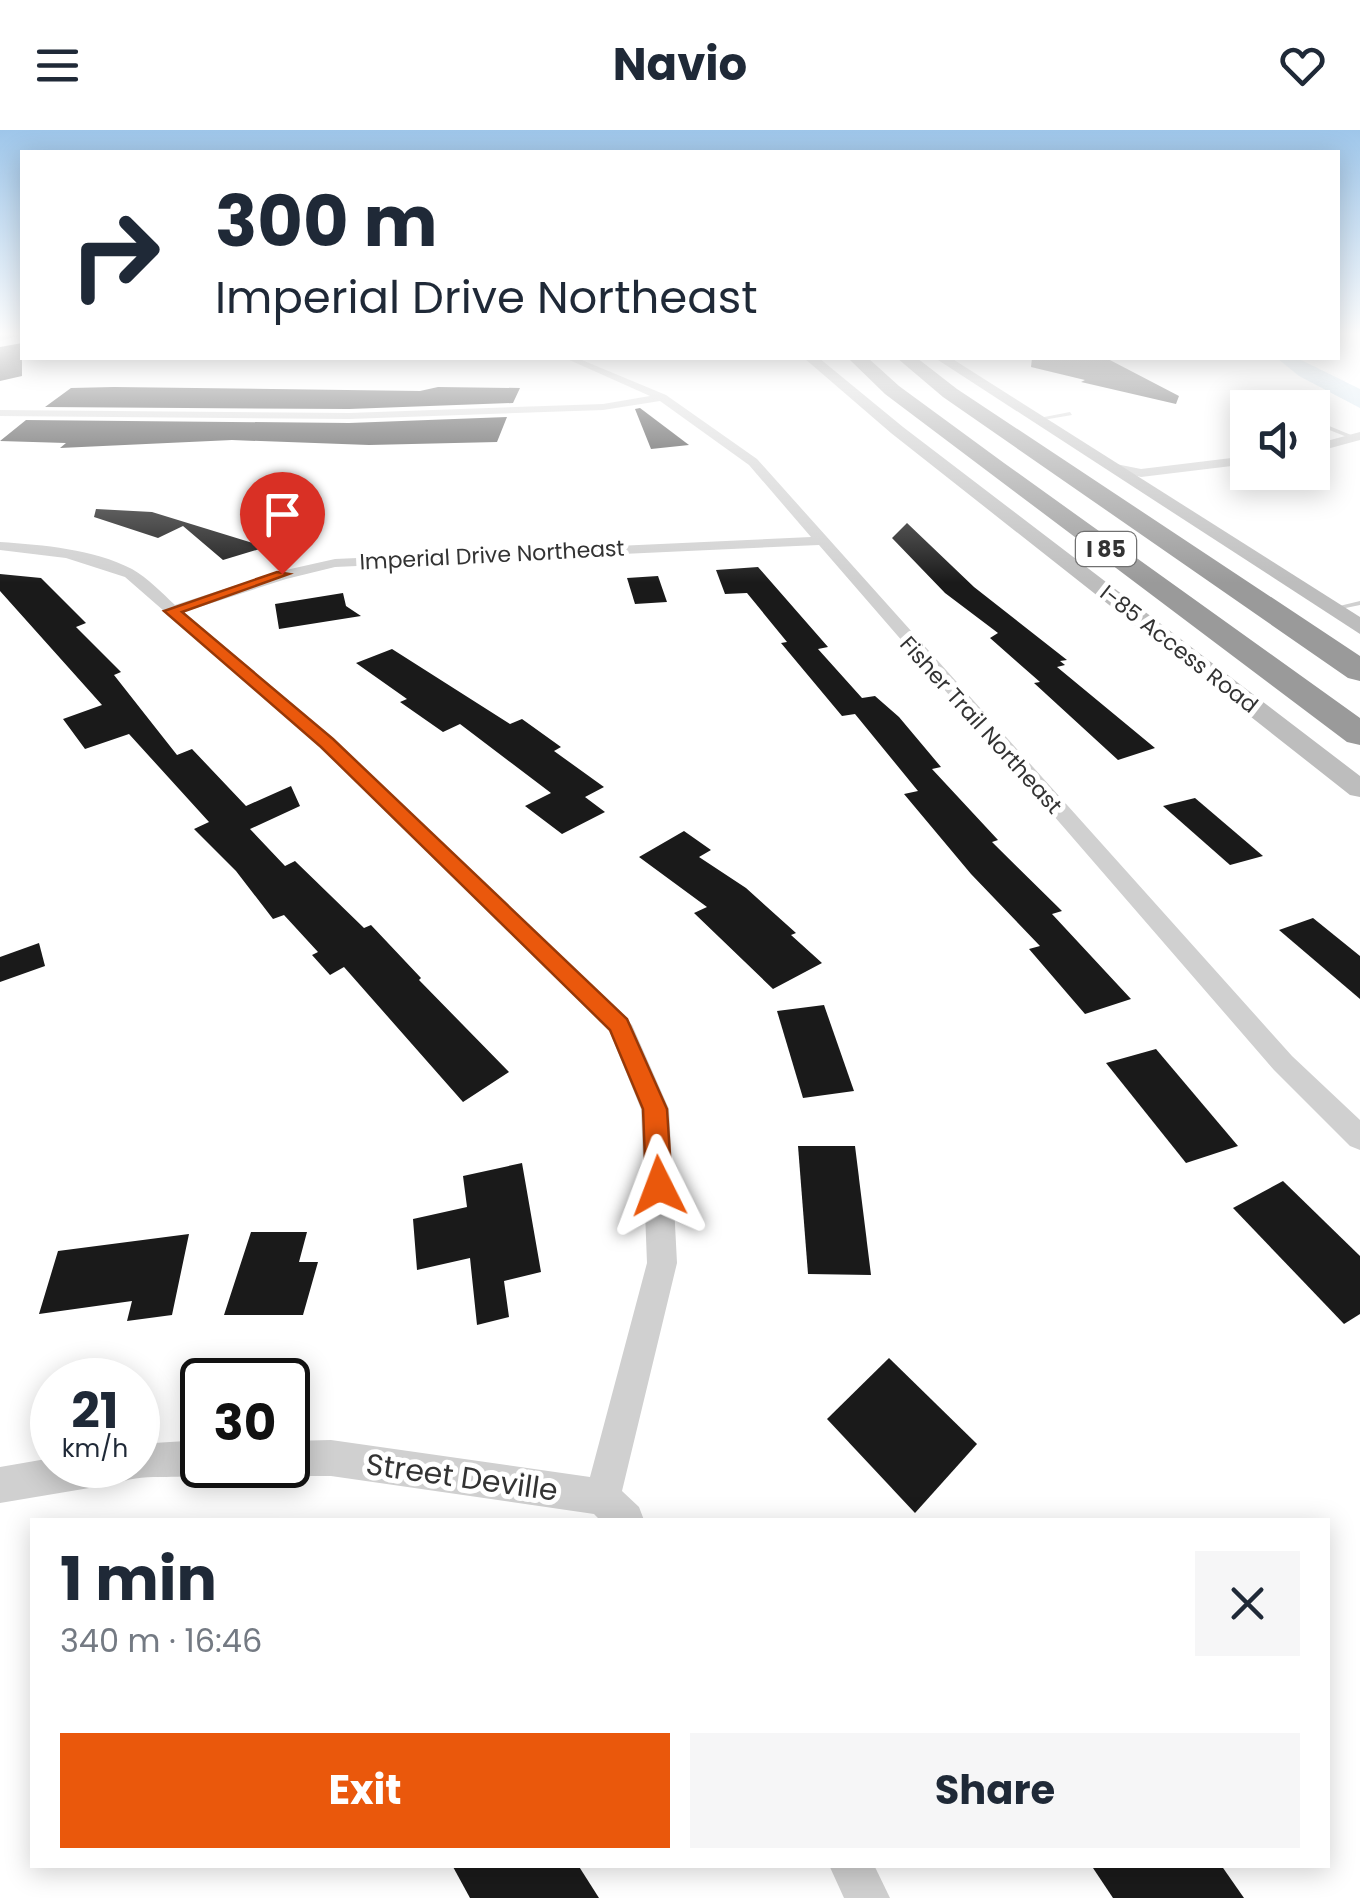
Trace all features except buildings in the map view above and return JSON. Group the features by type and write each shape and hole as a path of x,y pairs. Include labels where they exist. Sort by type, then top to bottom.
{"highway":[{"name":"I 85","path":"931,418 1360,734"},
{"name":"I 85","path":"986,418 1360,671"}],"main road":[{"name":"I-85 Access Road","path":"882,418 1360,790"},
{"path":"1036,419 1360,627"}],"street":[{"name":"Fisher Trail Northeast","path":"691,418 753,462 1283,1063 1360,1138"},
{"path":"1330,445 1358,438"},
{"path":"1112,467 1141,473 1230,462"},
{"path":"1162,499 1157,490 1168,484 1230,475"},
{"name":"Imperial Drive Northeast","path":"172,611 282,574 335,562 819,541"},
{"path":"0,546 57,550 100,560 130,574 327,743 619,1025 655,1109 662,1263 615,1508"},
{"name":"Street Deville","path":"310,1458 331,1458 615,1508"},
{"path":"0,1485 30,1480"},
{"path":"853,1868 867,1898"}],"lane":[{"path":"1036,419 1046,418"},
{"path":"1330,428 1358,438"},
{"path":"1331,609 1360,603"}],"route":[{"path":"282,574 172,611 327,743 619,1025 655,1109 659,1186"}]}
